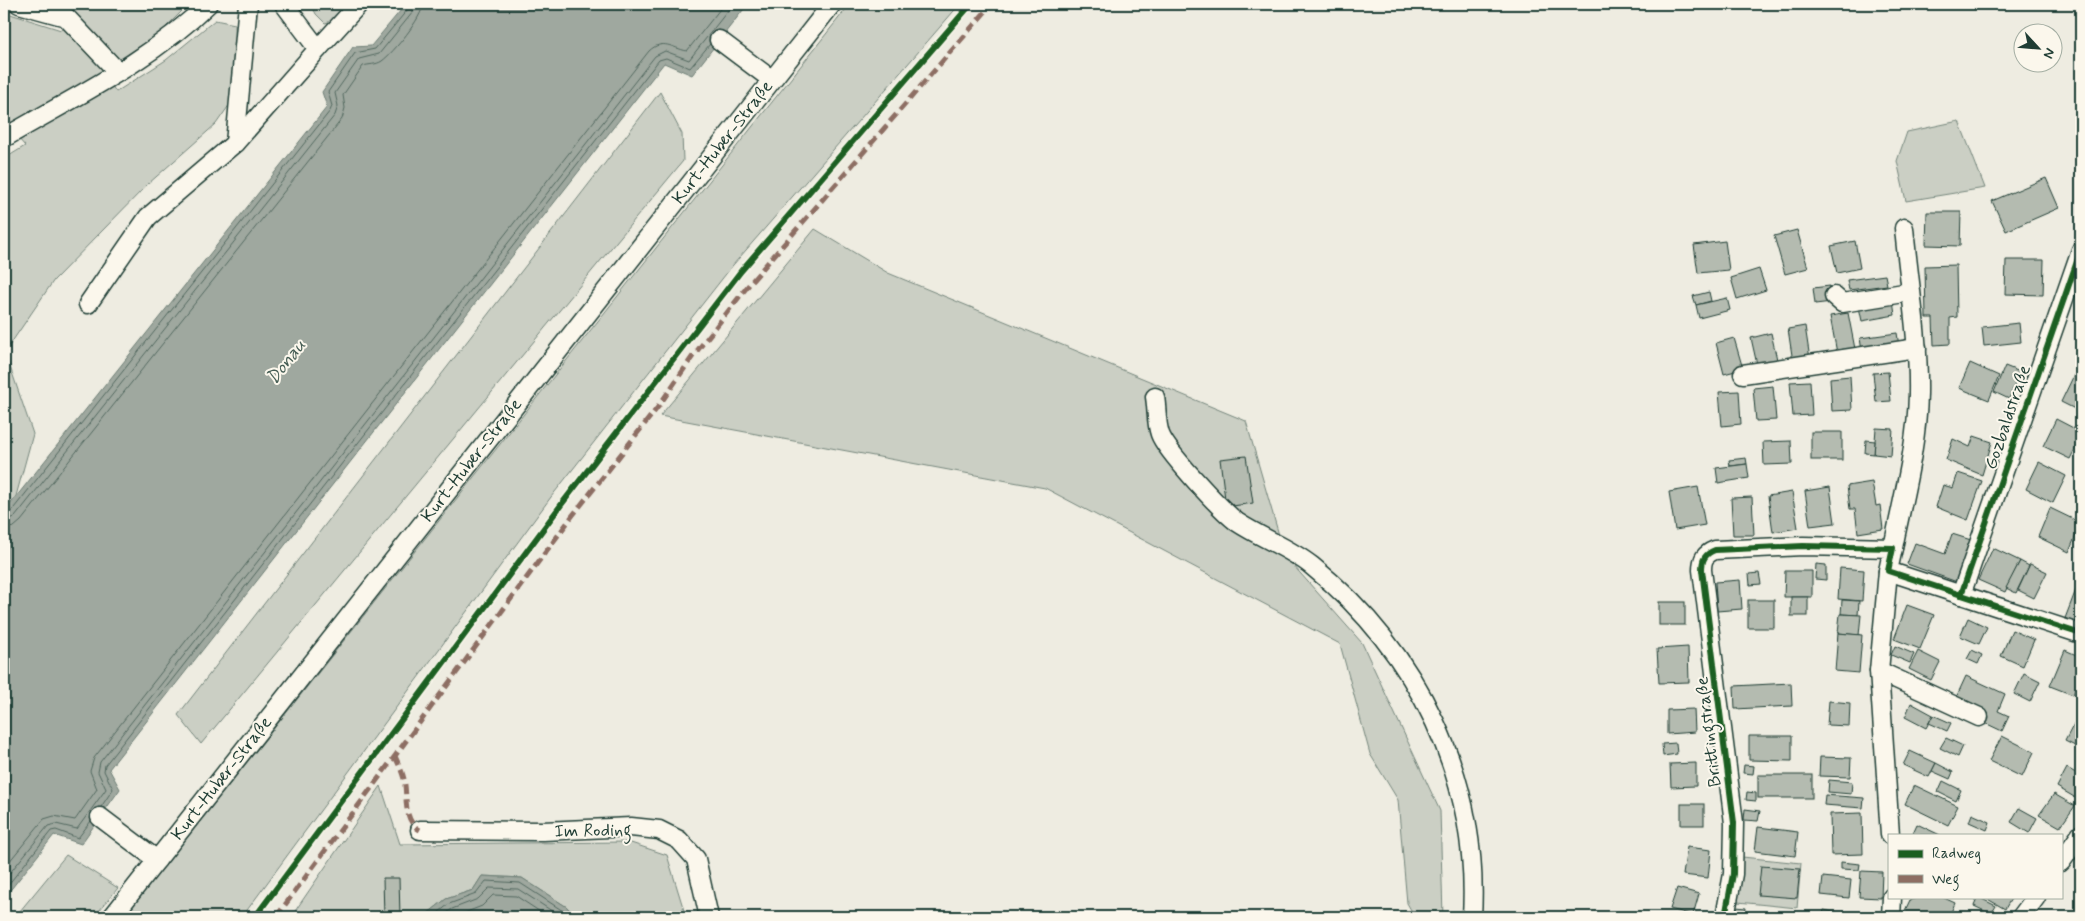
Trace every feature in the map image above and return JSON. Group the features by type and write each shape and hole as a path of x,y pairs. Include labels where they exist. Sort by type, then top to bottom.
{"street":[{"path":"19,4 69,10 118,72"},
{"path":"4,138 154,50 183,28 208,4"},
{"path":"235,143 248,4"},
{"path":"284,4 318,49"},
{"path":"88,304 148,217 235,143 359,4"},
{"name":"Kurt-Huber-Straße","path":"112,917 832,4"},
{"path":"719,40 771,79"},
{"path":"1890,834 1879,670 1888,571 1915,438 1918,395 1917,348 1904,228"},
{"name":"Gozbaldstraße","path":"1962,595 2081,250"},
{"path":"1834,296 1842,302 1910,292"},
{"path":"1744,374 1917,348"},
{"path":"1155,396 1160,435 1196,482 1236,521 1311,564 1352,601 1387,640 1416,686 1440,733 1460,785 1469,842 1472,917"},
{"name":"Brittingstraße","path":"1725,917 1733,874 1734,823 1702,563 1704,557 1715,550 1803,546 1893,548"},
{"path":"1888,571 2081,634"},
{"path":"1879,670 1978,717"},
{"path":"100,816 157,860"},
{"name":"Im Roding","path":"420,830 543,830 631,827 659,830 679,840 696,859 710,917"},
{"path":"2062,861 2081,834"},
{"path":"1891,917 1892,898"},
{"path":"2021,917 2035,898"}],"shaded area":[{"path":"67,4 189,4 160,33 102,71 116,92 166,60 215,20 235,24 237,94 216,124 148,184 54,280 5,352 33,434 16,496 4,512 4,159 25,146 4,122 4,12 61,30"},
{"path":"311,4 349,4 333,21 325,23 316,14"},
{"path":"850,4 960,4 733,265 551,497 242,917 124,917"},
{"path":"660,92 682,134 683,161 201,744 178,715"},
{"path":"1959,121 1985,188 1906,201 1897,161 1907,132"},
{"path":"815,229 888,273 1246,421 1285,556 1362,643 1440,811 1443,917 1415,917 1407,903 1398,800 1370,754 1340,644 1045,488 660,416"},
{"path":"381,786 400,844 628,842 667,855 686,917 575,917 567,907 522,878 482,876 473,890 446,899 427,914 429,917 291,917"},
{"path":"66,855 118,888 94,917 15,917"},
{"path":"1742,857 1801,863 1797,908 1738,902"}],"water":[{"name":"Donau","path":"406,4 747,5 692,75 664,63 109,769 120,789 81,844 54,835 4,898 4,512 327,107 322,92 353,47 371,46"},
{"path":"482,876 522,878 567,907 575,917 429,917 427,914 446,899 473,890"}],"building":[{"path":"2046,178 2059,208 2006,231 1992,201"},
{"path":"1927,212 1961,212 1960,246 1926,245"},
{"path":"1797,230 1808,268 1785,274 1774,236"},
{"path":"1725,241 1729,270 1698,273 1694,245"},
{"path":"1855,241 1860,268 1837,273 1831,246"},
{"path":"2006,260 2044,260 2043,295 2005,294"},
{"path":"1956,265 1957,317 1950,318 1950,344 1934,345 1933,318 1926,318 1925,266"},
{"path":"1759,269 1766,290 1737,299 1731,278"},
{"path":"1885,275 1887,285 1849,290 1847,280"},
{"path":"1830,286 1832,302 1815,304 1813,288"},
{"path":"1709,292 1711,301 1696,305 1693,296"},
{"path":"1727,298 1730,310 1699,318 1696,305"},
{"path":"1893,301 1895,315 1862,321 1859,307"},
{"path":"1848,313 1855,349 1837,353 1830,316"},
{"path":"2019,323 2021,342 1984,346 1982,327"},
{"path":"1805,326 1810,359 1793,362 1788,329"},
{"path":"1771,333 1778,364 1758,369 1751,338"},
{"path":"1897,333 1899,346 1862,351 1860,338"},
{"path":"1734,338 1743,369 1724,374 1716,343"},
{"path":"1970,363 1999,376 1989,400 1959,388"},
{"path":"2005,366 2020,372 2009,399 1994,392"},
{"path":"1888,372 1891,401 1876,402 1873,373"},
{"path":"2074,375 2081,379 2081,412 2061,402"},
{"path":"1850,376 1852,410 1832,411 1830,378"},
{"path":"1810,381 1812,415 1793,416 1790,382"},
{"path":"1773,386 1776,420 1756,421 1753,388"},
{"path":"1739,391 1741,424 1722,426 1719,392"},
{"path":"2056,419 2081,432 2081,437 2070,459 2043,446"},
{"path":"1876,428 1893,429 1891,456 1874,454"},
{"path":"1811,432 1842,432 1842,460 1811,460"},
{"path":"1974,436 1992,442 1982,475 1946,460 1953,439 1970,447"},
{"path":"1866,440 1875,441 1874,454 1865,453"},
{"path":"1791,441 1792,464 1764,465 1763,442"},
{"path":"1246,456 1253,503 1226,507 1220,459"},
{"path":"1746,458 1747,464 1730,466 1729,460"},
{"path":"2039,462 2066,476 2053,503 2026,489"},
{"path":"1747,464 1749,478 1718,483 1716,468"},
{"path":"1958,473 1982,481 1968,520 1936,507 1943,485 1953,488"},
{"path":"1872,482 1876,506 1880,505 1883,529 1858,533 1855,509 1850,509 1847,486"},
{"path":"1698,487 1705,525 1675,530 1669,492"},
{"path":"1830,487 1835,523 1810,526 1805,491"},
{"path":"1792,492 1798,528 1773,532 1768,496"},
{"path":"1752,497 1754,535 1733,535 1731,498"},
{"path":"2050,508 2081,523 2069,552 2038,537"},
{"path":"1952,534 1971,540 1957,582 1907,564 1915,543 1945,554"},
{"path":"1993,548 2020,561 2005,592 1978,580"},
{"path":"2020,561 2029,566 2016,593 2006,588"},
{"path":"1816,564 1826,565 1826,580 1815,579"},
{"path":"2030,564 2047,572 2034,598 2018,590"},
{"path":"1840,568 1864,570 1862,601 1838,599"},
{"path":"1785,571 1812,571 1812,597 1784,597"},
{"path":"1759,573 1761,584 1750,585 1749,574"},
{"path":"1740,580 1742,609 1717,611 1715,582"},
{"path":"2079,582 2081,583 2081,628 2064,621"},
{"path":"1791,597 1808,597 1808,616 1791,616"},
{"path":"1748,600 1774,600 1774,628 1748,628"},
{"path":"1842,600 1859,601 1858,615 1841,614"},
{"path":"1659,602 1685,602 1685,625 1659,625"},
{"path":"1907,605 1934,615 1920,649 1894,639"},
{"path":"1840,614 1861,615 1859,635 1838,633"},
{"path":"1968,618 1987,627 1979,644 1960,636"},
{"path":"2012,630 2034,640 2023,666 2001,656"},
{"path":"1838,633 1862,635 1859,673 1835,671"},
{"path":"1895,646 1914,654 1910,663 1891,655"},
{"path":"1688,647 1689,682 1659,683 1657,649"},
{"path":"1972,650 1982,655 1978,664 1967,659"},
{"path":"2065,650 2081,657 2081,675 2073,695 2050,686"},
{"path":"1918,651 1940,662 1931,680 1909,669"},
{"path":"2024,673 2040,681 2030,702 2014,694"},
{"path":"1966,676 2005,694 1998,711 2009,716 2002,731 1983,722 1954,702"},
{"path":"1791,683 1792,706 1735,709 1734,686"},
{"path":"1829,701 1850,703 1849,726 1827,725"},
{"path":"1911,703 1933,715 1926,728 1905,717"},
{"path":"1694,709 1695,732 1667,734 1667,710"},
{"path":"1933,715 1951,723 1947,731 1929,723"},
{"path":"2078,716 2081,718 2081,749 2065,741"},
{"path":"1749,736 1792,736 1792,761 1749,760"},
{"path":"2002,736 2034,752 2022,777 1989,761"},
{"path":"1946,738 1963,746 1958,757 1940,748"},
{"path":"1676,743 1677,754 1663,756 1662,744"},
{"path":"1910,751 1936,763 1929,777 1903,765"},
{"path":"1820,757 1851,758 1850,777 1819,776"},
{"path":"1696,763 1696,786 1671,787 1670,764"},
{"path":"1936,763 1953,772 1950,779 1932,771"},
{"path":"1744,765 1754,766 1753,774 1743,773"},
{"path":"2067,768 2081,776 2081,801 2057,787"},
{"path":"1758,775 1812,775 1812,798 1758,798"},
{"path":"1829,780 1852,782 1851,794 1828,792"},
{"path":"1943,781 1961,790 1956,801 1938,792"},
{"path":"1914,785 1958,806 1948,825 1905,804"},
{"path":"1747,792 1756,793 1756,801 1746,800"},
{"path":"2054,794 2075,806 2060,827 2039,815"},
{"path":"1825,795 1864,798 1863,808 1824,805"},
{"path":"1681,804 1704,804 1704,825 1681,825"},
{"path":"2019,808 2037,818 2029,833 2011,822"},
{"path":"1745,809 1760,811 1758,821 1744,820"},
{"path":"1862,813 1863,854 1831,855 1830,814"},
{"path":"1972,814 1990,822 1987,830 1969,822"},
{"path":"1917,824 1938,834 1912,834"},
{"path":"1758,827 1798,832 1795,856 1755,851"},
{"path":"1687,847 1711,850 1708,878 1683,875"},
{"path":"1841,862 1860,864 1859,870 1841,869"},
{"path":"1761,866 1800,869 1797,898 1758,895"},
{"path":"1861,871 1882,872 1881,898 1859,897"},
{"path":"1823,877 1851,880 1849,898 1821,895"},
{"path":"383,878 399,878 400,917 384,917"},
{"path":"1677,888 1699,894 1693,915 1670,909"},
{"path":"1917,898 1944,898 1955,903 1949,917 1902,917 1910,900"},
{"path":"1978,898 1980,898 1996,906 1991,914 1974,906"},
{"path":"1986,898 2011,898 2005,909"},
{"path":"1736,907 1746,908 1745,917 1736,916"},
{"path":"1824,910 1851,916 1851,917 1822,917"}],"marked path":[{"path":"276,917 573,515 658,407 693,356 751,282 992,4"},
{"path":"395,756 404,779 410,820 420,830"}],"cycle path":[{"path":"255,917 561,505 741,271 971,4"},
{"path":"1961,595 2081,250"},
{"path":"1725,917 1733,874 1734,823 1702,570 1703,560 1706,555 1715,550 1803,546 1893,548 1888,571 2081,634"}]}
